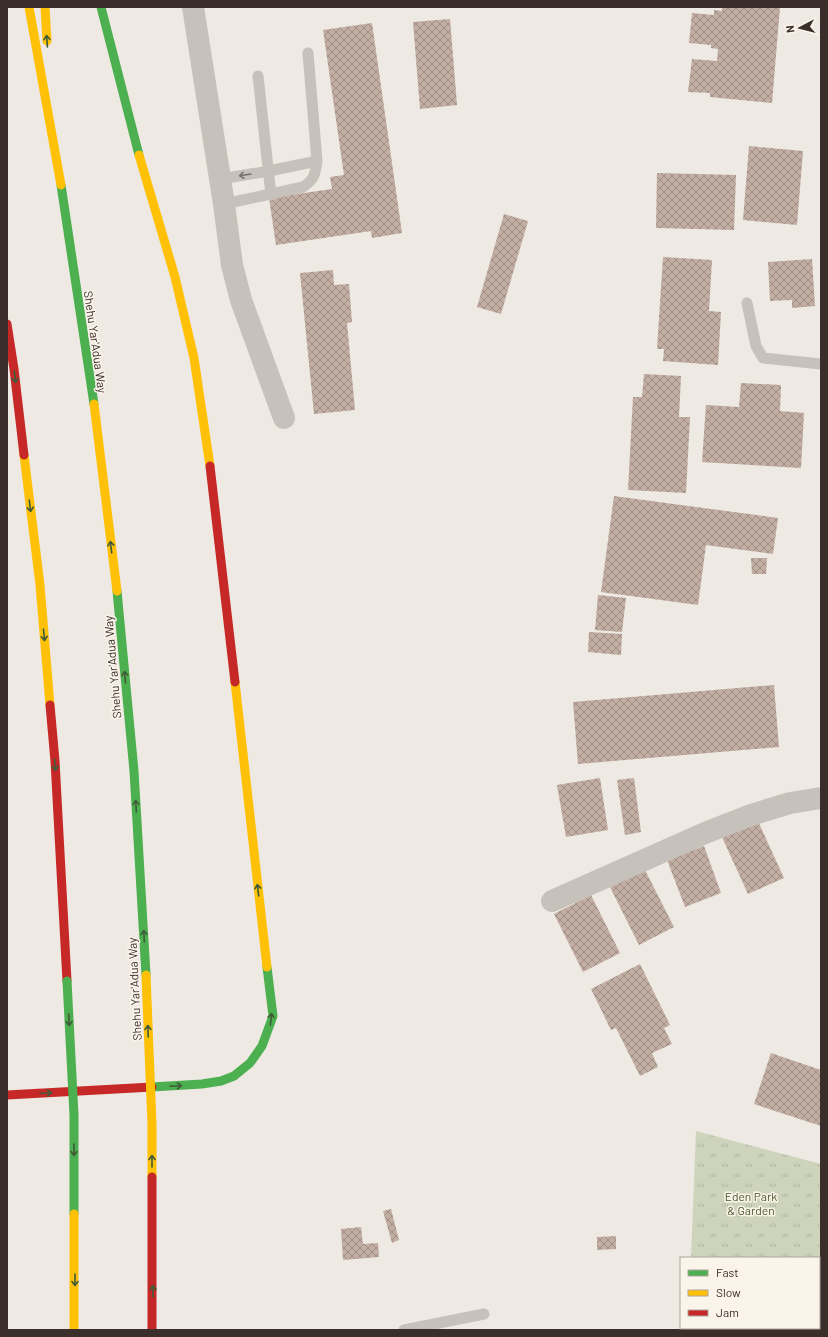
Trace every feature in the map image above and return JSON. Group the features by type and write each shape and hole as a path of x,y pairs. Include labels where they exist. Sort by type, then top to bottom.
{"main road":[{"name":"Shehu Yar'Adua Way","path":"29,7 66,214 94,404 118,600 134,771 146,975 152,1124 152,1330"},
{"path":"45,7 48,49"},
{"path":"7,1095 202,1084 224,1080 240,1072 252,1061 261,1049 269,1032 272,1016 206,434 194,358 175,277 143,169 101,7"},
{"path":"48,64 50,122"},
{"path":"7,324 14,369 40,592 55,761 74,1115 74,1330"}],"street":[{"path":"193,7 232,264 242,300 284,418"},
{"path":"552,901 712,830 790,803 821,798"}],"lane":[{"path":"224,204 272,195 303,187 311,182 315,175 316,161 308,53"},
{"path":"258,76 272,195"},
{"path":"220,179 316,161"},
{"path":"747,303 756,346 764,358 821,364"},
{"path":"404,1330 484,1314"}],"green space":[{"name":"Eden Park & Garden","path":"696,1131 821,1164 821,1330 688,1330 820,1329 820,1257 691,1257"}],"building":[{"path":"722,7 780,7 772,103 710,97 710,93 688,92 692,59 717,61 718,49 711,48 711,45 689,43 692,13 714,15 714,10 722,11"},
{"path":"450,19 457,105 420,109 413,22"},
{"path":"372,23 402,233 372,238 371,231 276,245 269,198 332,189 330,177 344,175 323,30"},
{"path":"749,146 803,151 797,225 743,220"},
{"path":"657,173 736,175 734,230 656,228"},
{"path":"504,214 528,221 501,314 477,307"},
{"path":"663,257 712,260 709,311 721,312 718,365 663,361 664,349 657,349"},
{"path":"812,259 815,306 792,308 792,300 770,301 768,262"},
{"path":"333,270 334,285 349,284 352,322 347,323 355,410 314,414 300,273"},
{"path":"644,374 681,376 679,417 690,417 686,493 628,490 633,397 642,397"},
{"path":"741,383 781,385 780,411 804,413 801,468 702,462 706,405 739,407"},
{"path":"614,496 778,518 773,554 706,545 698,605 601,592"},
{"path":"751,558 767,558 766,574 752,574"},
{"path":"598,595 626,598 622,632 595,630"},
{"path":"589,632 622,634 621,655 588,652"},
{"path":"774,685 779,747 578,764 573,702"},
{"path":"600,778 608,830 566,837 557,785"},
{"path":"634,778 641,832 625,835 617,780"},
{"path":"757,819 784,878 748,894 721,835"},
{"path":"704,846 721,893 685,907 667,860"},
{"path":"645,870 674,927 639,945 610,887"},
{"path":"591,895 620,953 583,972 554,914"},
{"path":"640,964 670,1025 664,1028 672,1044 652,1053 658,1067 640,1076 616,1028 611,1030 591,989"},
{"path":"771,1053 821,1070 821,1126 754,1104"},
{"path":"391,1209 399,1240 392,1243 383,1211"},
{"path":"361,1227 363,1244 378,1243 379,1257 343,1260 341,1229"},
{"path":"616,1236 616,1249 597,1250 597,1237"}],"traffic: fast":[{"path":"101,7 139,155"},
{"path":"61,185 94,404"},
{"path":"117,591 134,771 146,975"},
{"path":"152,1087 202,1084 221,1081 234,1076 250,1063 262,1046 273,1016 267,967"},
{"path":"67,981 74,1115 74,1214"}],"traffic: slow":[{"path":"29,7 61,185"},
{"path":"45,7 47,41"},
{"path":"139,155 175,277 194,358 210,466"},
{"path":"94,404 117,591"},
{"path":"24,455 40,585 50,705"},
{"path":"235,682 267,967"},
{"path":"146,975 152,1124 152,1177"},
{"path":"74,1214 74,1330"}],"traffic: jam":[{"path":"7,324 24,455"},
{"path":"210,466 235,682"},
{"path":"50,705 55,761 67,981"},
{"path":"7,1095 152,1087"},
{"path":"152,1177 152,1330"}]}
